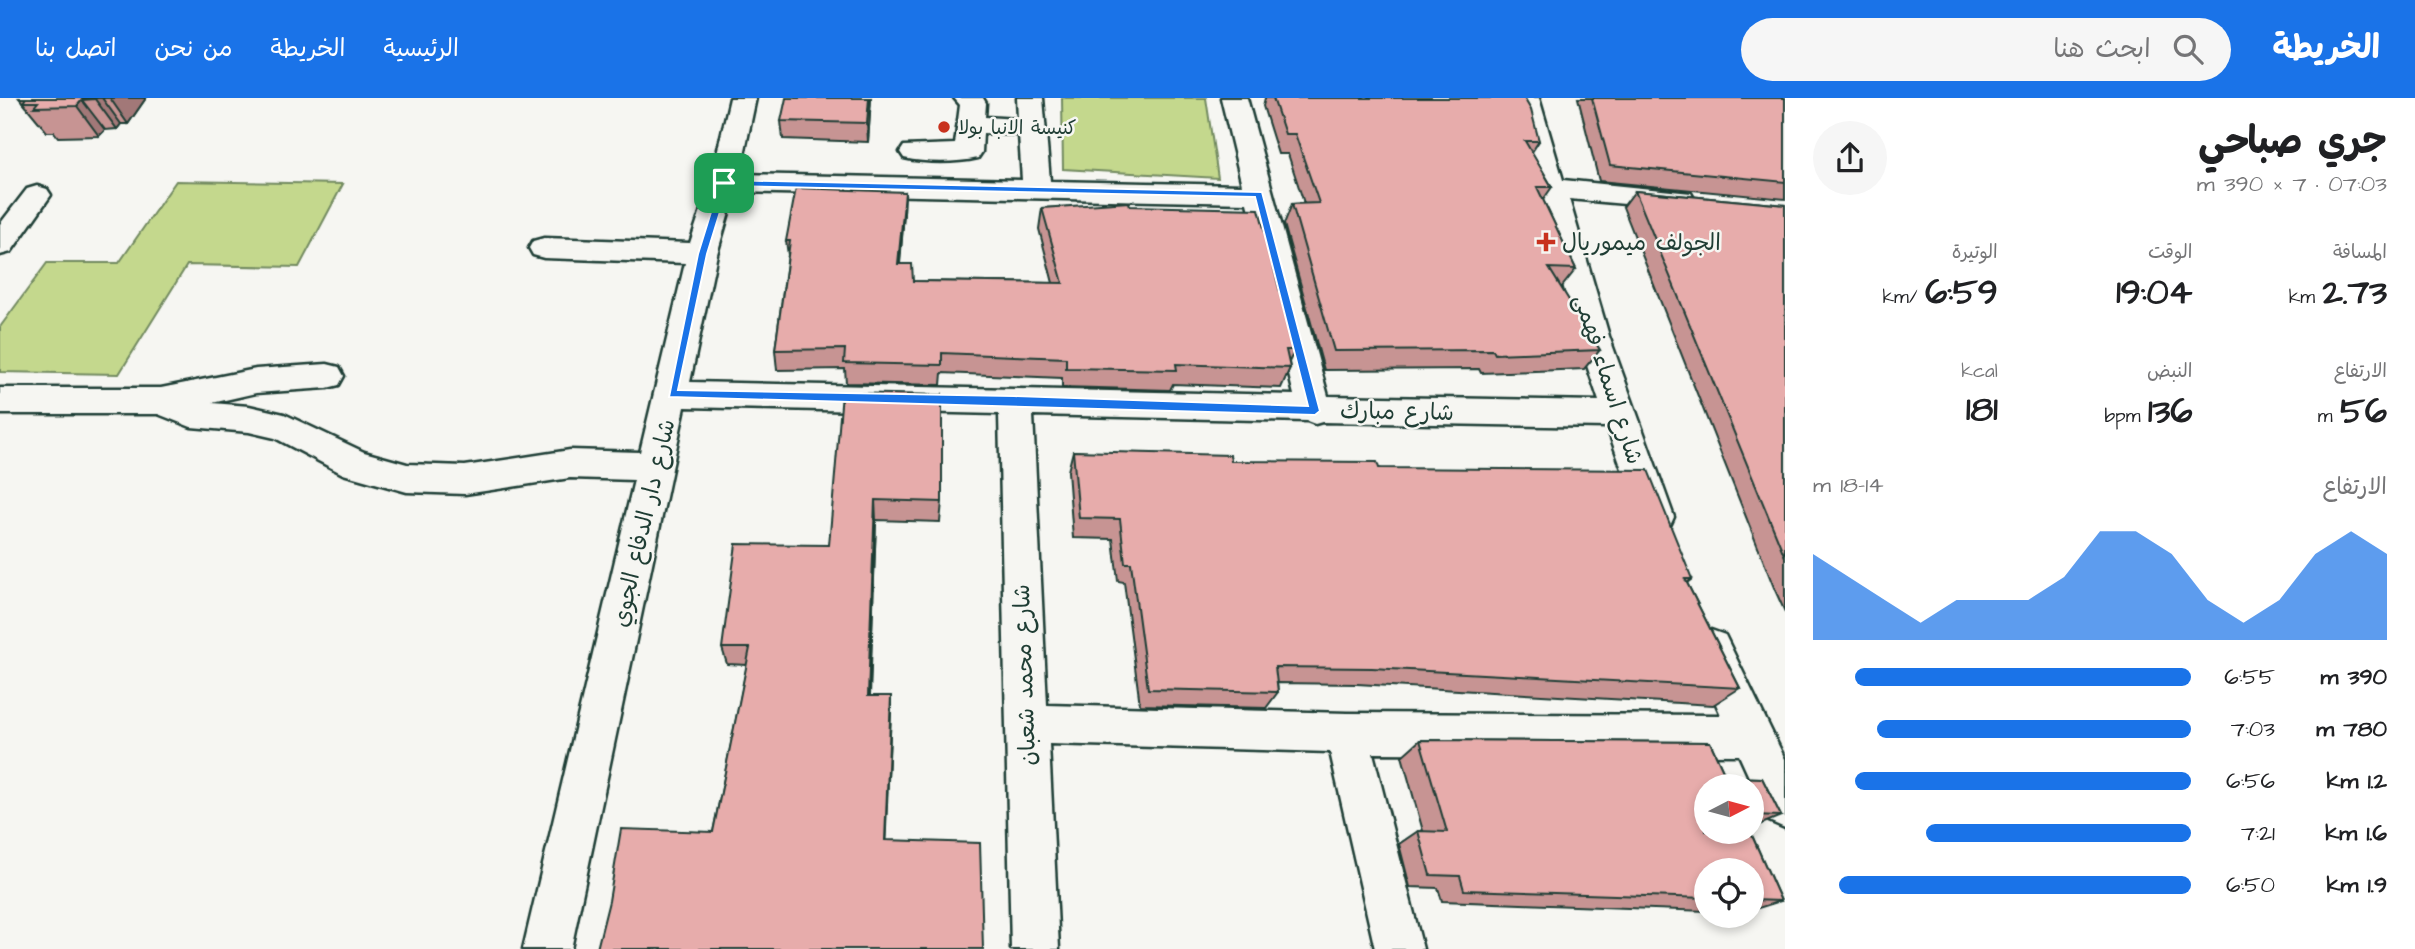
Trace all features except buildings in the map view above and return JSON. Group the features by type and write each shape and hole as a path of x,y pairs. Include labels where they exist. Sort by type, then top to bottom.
{"street":[{"name":"شارع دار الدفاع الجوي","path":"547,949 702,254 724,183 743,98"},
{"path":"1030,98 1037,189"},
{"path":"1234,98 1315,411"},
{"name":"شارع اسماء فهمى","path":"1526,98 1550,188 1619,414 1671,552"},
{"path":"914,152 968,152 969,111 1032,128"},
{"path":"724,183 1259,194"},
{"path":"1550,188 1702,202"},
{"path":"0,245 37,195"},
{"path":"544,248 702,254"},
{"path":"0,401 161,401 256,381 327,376"},
{"name":"شارع مبارك","path":"672,394 1014,400 1315,411 1619,414"},
{"name":"شارع محمد شعبان","path":"1014,400 1035,949"},
{"path":"161,401 191,414 249,419 284,427 355,464 407,478 465,480 570,464 655,466"},
{"path":"1696,614 1785,806"},
{"path":"1026,724 1347,733 1750,735"},
{"path":"1347,733 1399,949"}],"green space":[{"path":"1062,98 1206,98 1218,178 1063,169"},
{"path":"176,181 343,184 299,267 187,265 119,374 0,372 0,327 47,263 119,263"}],"place":[{"name":"كنيسة الانبا بولا","path":"944,127"},
{"name":"الجولف ميموريال","path":"1546,242"}],"route":[{"path":"724,183 1259,194 1315,411 1014,400 672,394 702,254 724,183"}]}
